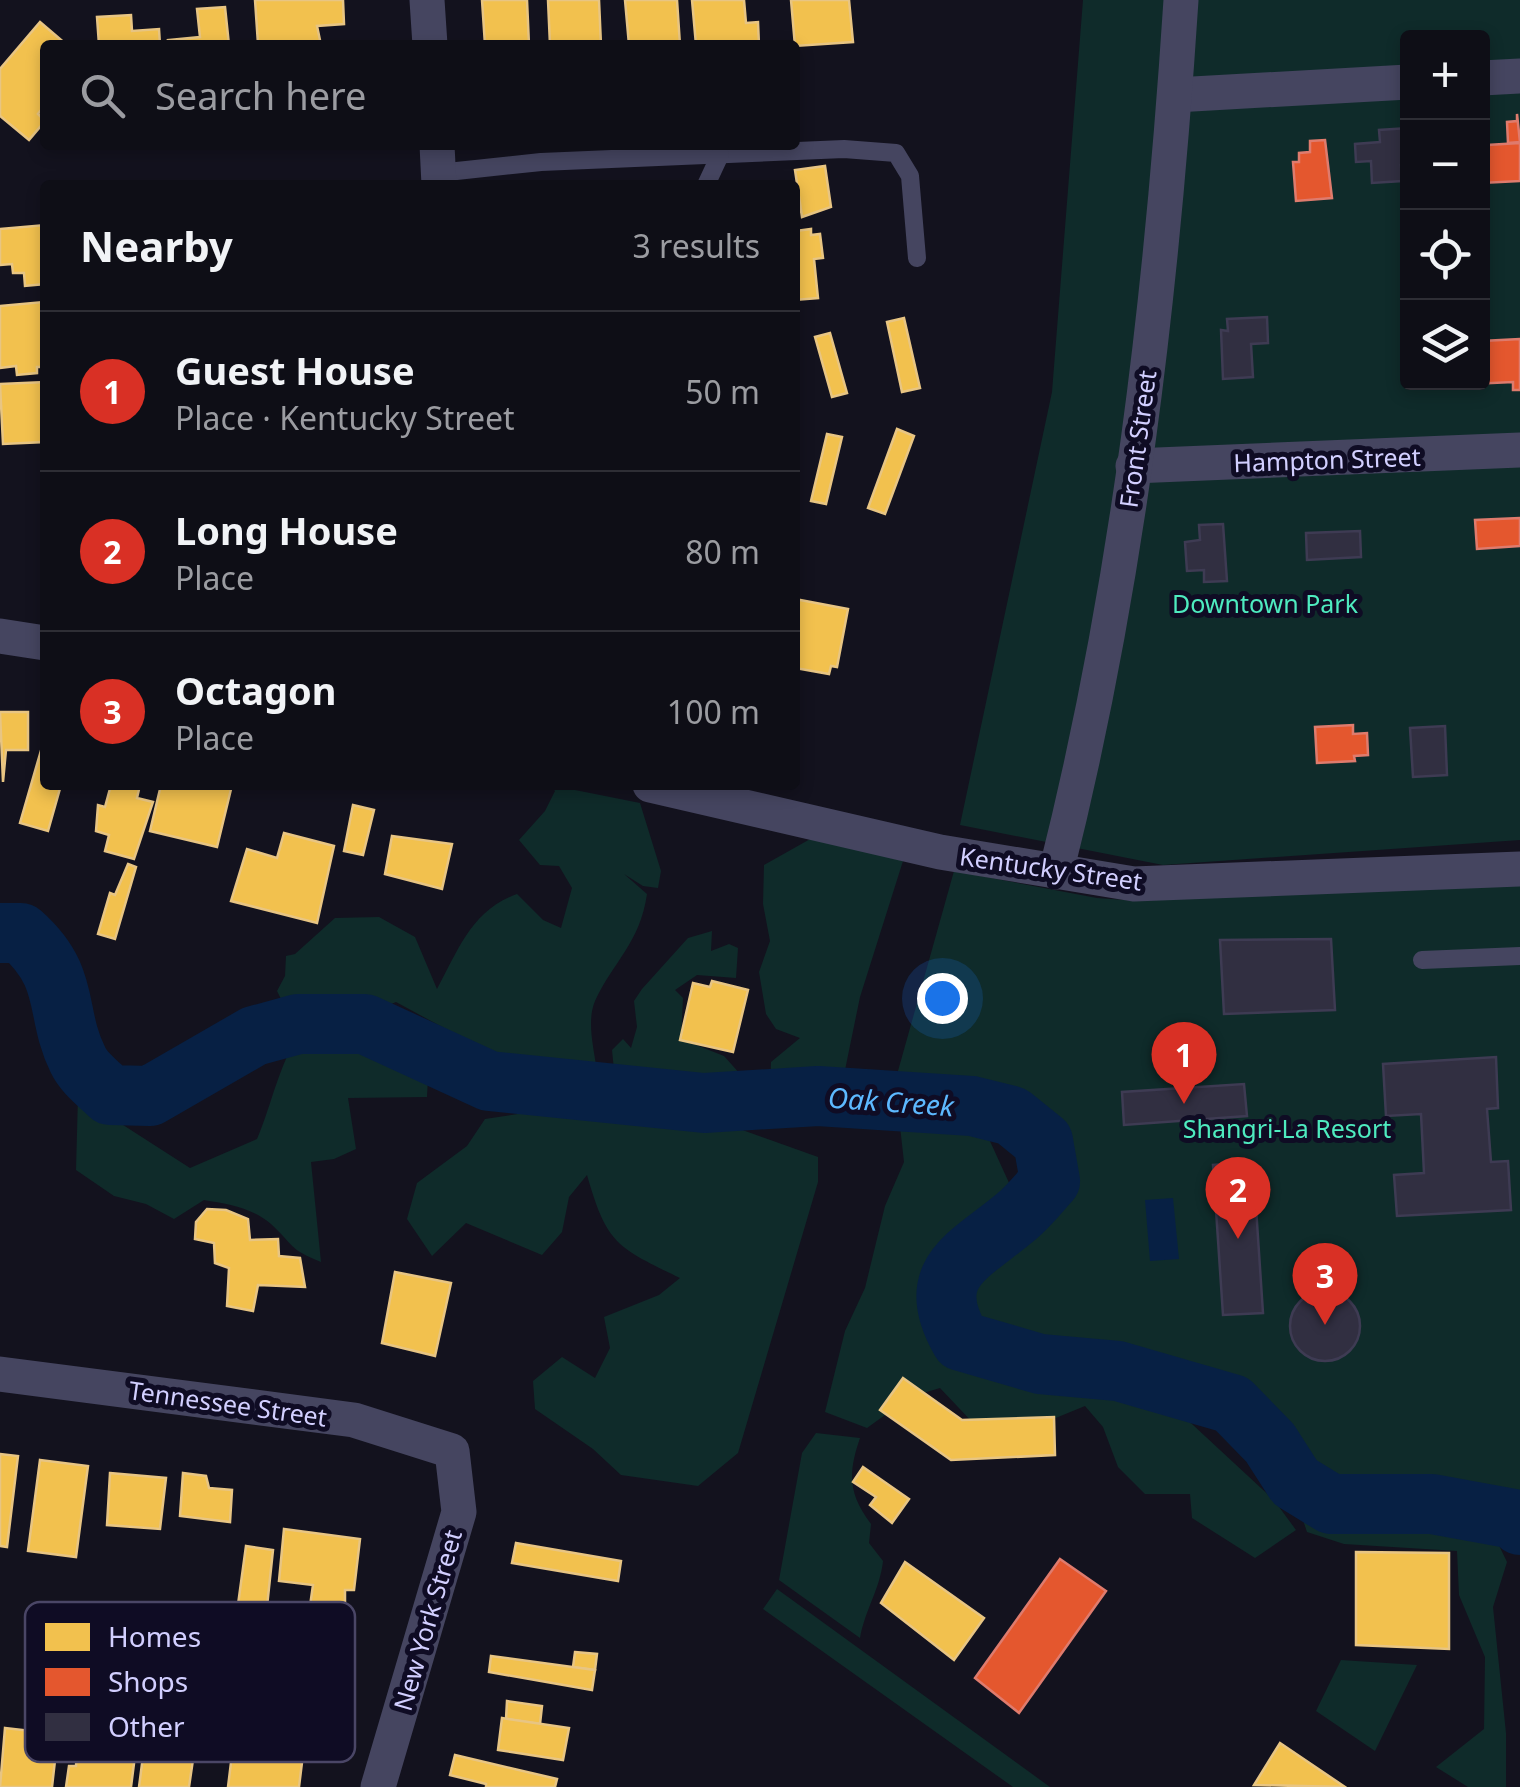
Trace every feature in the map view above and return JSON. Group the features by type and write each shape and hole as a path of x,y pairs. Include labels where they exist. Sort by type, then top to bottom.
{"street":[{"path":"428,0 430,40"},
{"name":"Front Street","path":"1056,872 1082,769 1133,466 1161,268 1181,0"},
{"path":"1490,78 1520,76"},
{"path":"1175,94 1400,82"},
{"name":"Hampton Street","path":"1133,466 1520,450"},
{"path":"0,636 40,642"},
{"name":"Kentucky Street","path":"694,790 747,796 940,852 1134,884 1520,869"},
{"name":"Tennessee Street","path":"0,1374 354,1420 452,1451"},
{"name":"New York Street","path":"378,1787 459,1512 452,1451"}],"lane":[{"path":"438,168 844,148 896,154 910,176 916,258"},
{"path":"708,180 720,155"},
{"path":"1422,960 1520,956"}],"green space":[{"name":"Downtown Park","path":"1083,0 1520,0 1520,840 1163,865 960,825 1052,392"},
{"path":"575,790 640,803 661,871 658,888 643,886 624,874 647,894 632,939 595,1001 591,1024 596,1065 583,1082 492,1054 396,1002 375,1011 290,1017 277,991 285,976 286,956 295,954 335,918 379,917 415,937 437,989 468,933 501,901 517,894 543,920 561,928 572,888 559,866 540,865 519,840 545,811 555,791"},
{"path":"812,838 903,861 860,997 845,1070 770,1089 771,1062 800,1038 776,1029 766,1014 759,972 770,941 763,904 764,865"},
{"name":"Shangri-La Resort","path":"954,871 1097,898 1138,901 1520,879 1520,1512 1427,1495 1336,1498 1296,1461 1234,1389 1112,1356 1038,1355 964,1333 956,1309 955,1282 965,1268 1023,1224 1058,1186 1049,1138 1015,1108 974,1098 891,1096"},
{"path":"712,931 711,951 729,944 738,948 736,978 697,975 675,990 683,998 681,1039 724,1056 749,1084 726,1090 704,1082 677,1085 654,1072 632,1089 615,1080 612,1050 623,1039 631,1048 637,1027 634,1001 688,938"},
{"path":"337,1030 393,1050 428,1077 427,1097 348,1098 356,1149 334,1159 311,1162 321,1262 297,1250 271,1224 248,1210 204,1200 174,1219 146,1204 114,1196 76,1170 78,1096 190,1168 257,1139 281,1071 300,1033"},
{"path":"538,1111 640,1122 706,1117 818,1157 818,1182 738,1453 698,1486 621,1475 593,1449 535,1409 533,1381 562,1357 595,1378 610,1348 604,1317 659,1295 680,1278 617,1241 601,1216 587,1175 569,1197 562,1232 542,1255 466,1223 432,1256 407,1219 417,1183 467,1146 485,1119"},
{"path":"899,1117 940,1117 984,1128 1010,1185 1005,1210 971,1231 941,1258 937,1329 977,1355 1025,1372 1110,1370 1155,1405 1179,1412 1274,1500 1296,1530 1255,1558 1192,1518 1190,1494 1145,1494 1118,1467 1103,1427 1085,1406 1041,1424 975,1425 940,1388 910,1397 867,1428 825,1412 845,1331 865,1288 885,1206 904,1162"},
{"path":"816,1433 860,1438 852,1483 871,1524 869,1543 883,1561 860,1638 779,1580 802,1453"},
{"path":"1391,1513 1492,1531 1507,1562 1493,1607 1506,1733 1506,1787 1468,1787 1436,1767 1484,1729 1485,1657 1459,1595 1457,1551 1344,1544 1307,1532 1301,1514"},
{"path":"777,1589 1050,1787 1013,1787 763,1609"},
{"path":"1341,1660 1417,1665 1375,1751 1316,1711"}],"water":[{"path":"1173,1198 1179,1259 1150,1261 1145,1200"}],"building: Homes":[{"path":"255,0 343,0 344,24 317,26 320,40 258,40"},
{"path":"482,0 527,0 529,40 485,40"},
{"path":"548,0 599,0 601,40 550,40"},
{"path":"625,0 677,0 680,40 629,40"},
{"path":"692,0 744,0 746,23 758,22 759,40 696,40"},
{"path":"791,0 849,0 853,42 800,46 800,40 794,40"},
{"path":"225,7 228,40 168,40 200,37 197,9"},
{"path":"131,15 132,31 159,29 160,40 99,40 97,17"},
{"path":"40,22 61,40 40,40 40,127 29,140 0,116 0,69"},
{"path":"825,166 831,207 802,217 800,180 796,180 795,170"},
{"path":"40,225 40,284 25,286 24,273 13,273 12,264 0,265 0,229"},
{"path":"811,229 811,235 820,234 823,258 814,259 818,298 800,300 800,230"},
{"path":"40,302 37,373 17,375 16,366 0,368 0,306"},
{"path":"904,318 920,388 902,392 887,322"},
{"path":"830,333 847,393 832,397 815,337"},
{"path":"40,382 40,442 3,444 0,384"},
{"path":"897,429 914,436 885,514 868,508"},
{"path":"827,434 842,437 826,504 811,501"},
{"path":"800,600 848,609 837,667 831,666 829,674 800,669"},
{"path":"0,712 28,712 28,750 6,750 3,782"},
{"path":"40,754 40,790 60,790 48,831 20,823"},
{"path":"110,790 139,790 137,798 153,802 134,859 105,851 109,835 96,831 98,805 105,807"},
{"path":"160,790 231,790 217,847 150,831"},
{"path":"353,805 374,810 363,855 344,851"},
{"path":"284,833 334,846 317,923 231,901 247,849 277,858"},
{"path":"392,836 452,844 442,889 385,874"},
{"path":"128,864 136,867 115,939 98,934 110,893 115,895"},
{"path":"712,981 748,990 733,1052 680,1040 693,983 710,987"},
{"path":"207,1209 226,1210 248,1219 250,1240 278,1239 279,1256 300,1258 305,1287 258,1285 253,1311 227,1306 229,1268 215,1263 214,1243 195,1239 196,1222"},
{"path":"395,1272 451,1283 435,1356 382,1343"},
{"path":"903,1378 962,1420 1054,1417 1055,1455 951,1460 880,1410"},
{"path":"0,1454 18,1456 7,1547 0,1546"},
{"path":"40,1460 88,1466 76,1557 28,1551"},
{"path":"863,1467 909,1499 892,1523 870,1505 876,1497 853,1482"},
{"path":"110,1473 166,1478 160,1529 107,1525"},
{"path":"183,1473 206,1476 209,1488 232,1490 230,1522 180,1516"},
{"path":"284,1529 360,1539 354,1590 345,1590 345,1602 311,1602 313,1585 279,1581"},
{"path":"516,1543 621,1561 618,1581 512,1563"},
{"path":"246,1546 273,1550 267,1602 238,1602"},
{"path":"1356,1552 1449,1553 1449,1649 1356,1645"},
{"path":"905,1562 984,1618 954,1660 881,1603"},
{"path":"575,1652 597,1654 595,1670 573,1667"},
{"path":"491,1656 595,1670 592,1690 489,1672"},
{"path":"507,1701 542,1706 540,1724 506,1719"},
{"path":"502,1718 569,1728 563,1760 498,1750"},
{"path":"5,1728 25,1730 25,1762 55,1762 52,1787 0,1787"},
{"path":"1280,1743 1345,1787 1254,1785"},
{"path":"455,1755 557,1779 555,1787 486,1787 450,1775"},
{"path":"76,1762 134,1762 131,1787 66,1787 69,1766 76,1766"},
{"path":"142,1762 193,1762 189,1787 139,1787"},
{"path":"231,1762 302,1762 299,1787 228,1787"}],"building: Shops":[{"path":"1517,114 1520,142 1508,143 1507,122 1517,121"},
{"path":"1325,140 1332,198 1296,201 1293,162 1299,162 1299,153 1310,152 1310,141"},
{"path":"1520,143 1520,181 1490,183 1490,145"},
{"path":"1520,339 1520,390 1513,390 1513,382 1490,383 1490,341"},
{"path":"1520,518 1520,546 1477,549 1475,520"},
{"path":"1353,725 1353,734 1367,733 1368,755 1354,756 1355,761 1317,763 1315,727"},
{"path":"1060,1559 1106,1591 1019,1713 975,1678"}],"building: Other":[{"path":"1400,129 1400,181 1372,183 1371,161 1356,162 1355,144 1380,142 1379,130"},
{"path":"1267,317 1268,343 1251,344 1253,377 1223,379 1221,330 1228,331 1227,319"},
{"path":"1223,524 1227,581 1204,582 1204,570 1187,571 1185,542 1200,540 1199,525"},
{"path":"1360,531 1361,557 1307,560 1306,533"},
{"path":"1445,726 1447,775 1413,777 1410,728"},
{"path":"1331,939 1335,1010 1224,1014 1220,940"},
{"path":"1496,1057 1498,1108 1487,1109 1491,1162 1508,1161 1511,1210 1397,1216 1394,1175 1424,1173 1421,1114 1386,1116 1383,1064"},
{"path":"1244,1084 1247,1116 1124,1125 1122,1092"},
{"path":"1253,1162 1263,1313 1223,1315 1213,1165"},
{"path":"1325,1291 1339,1293 1350,1301 1358,1312 1358,1340 1350,1351 1339,1359 1325,1361 1311,1359 1300,1351 1292,1340 1290,1326 1292,1312 1300,1301 1311,1293"}],"waterway":[{"name":"Oak Creek","path":"0,933 21,933 48,965 78,1060 110,1095 150,1096 254,1036 298,1024 365,1024 489,1081 704,1103 818,1096 972,1106 1012,1116 1043,1141 1050,1181 1021,1212 956,1268 946,1298 961,1341 1040,1364 1118,1371 1232,1404 1270,1443 1295,1482 1331,1504 1432,1504 1514,1519 1520,1525"}],"place":[{"name":"Guest House","path":"1184,1104"},
{"name":"Long House","path":"1238,1239"},
{"name":"Octagon","path":"1325,1325"}]}
